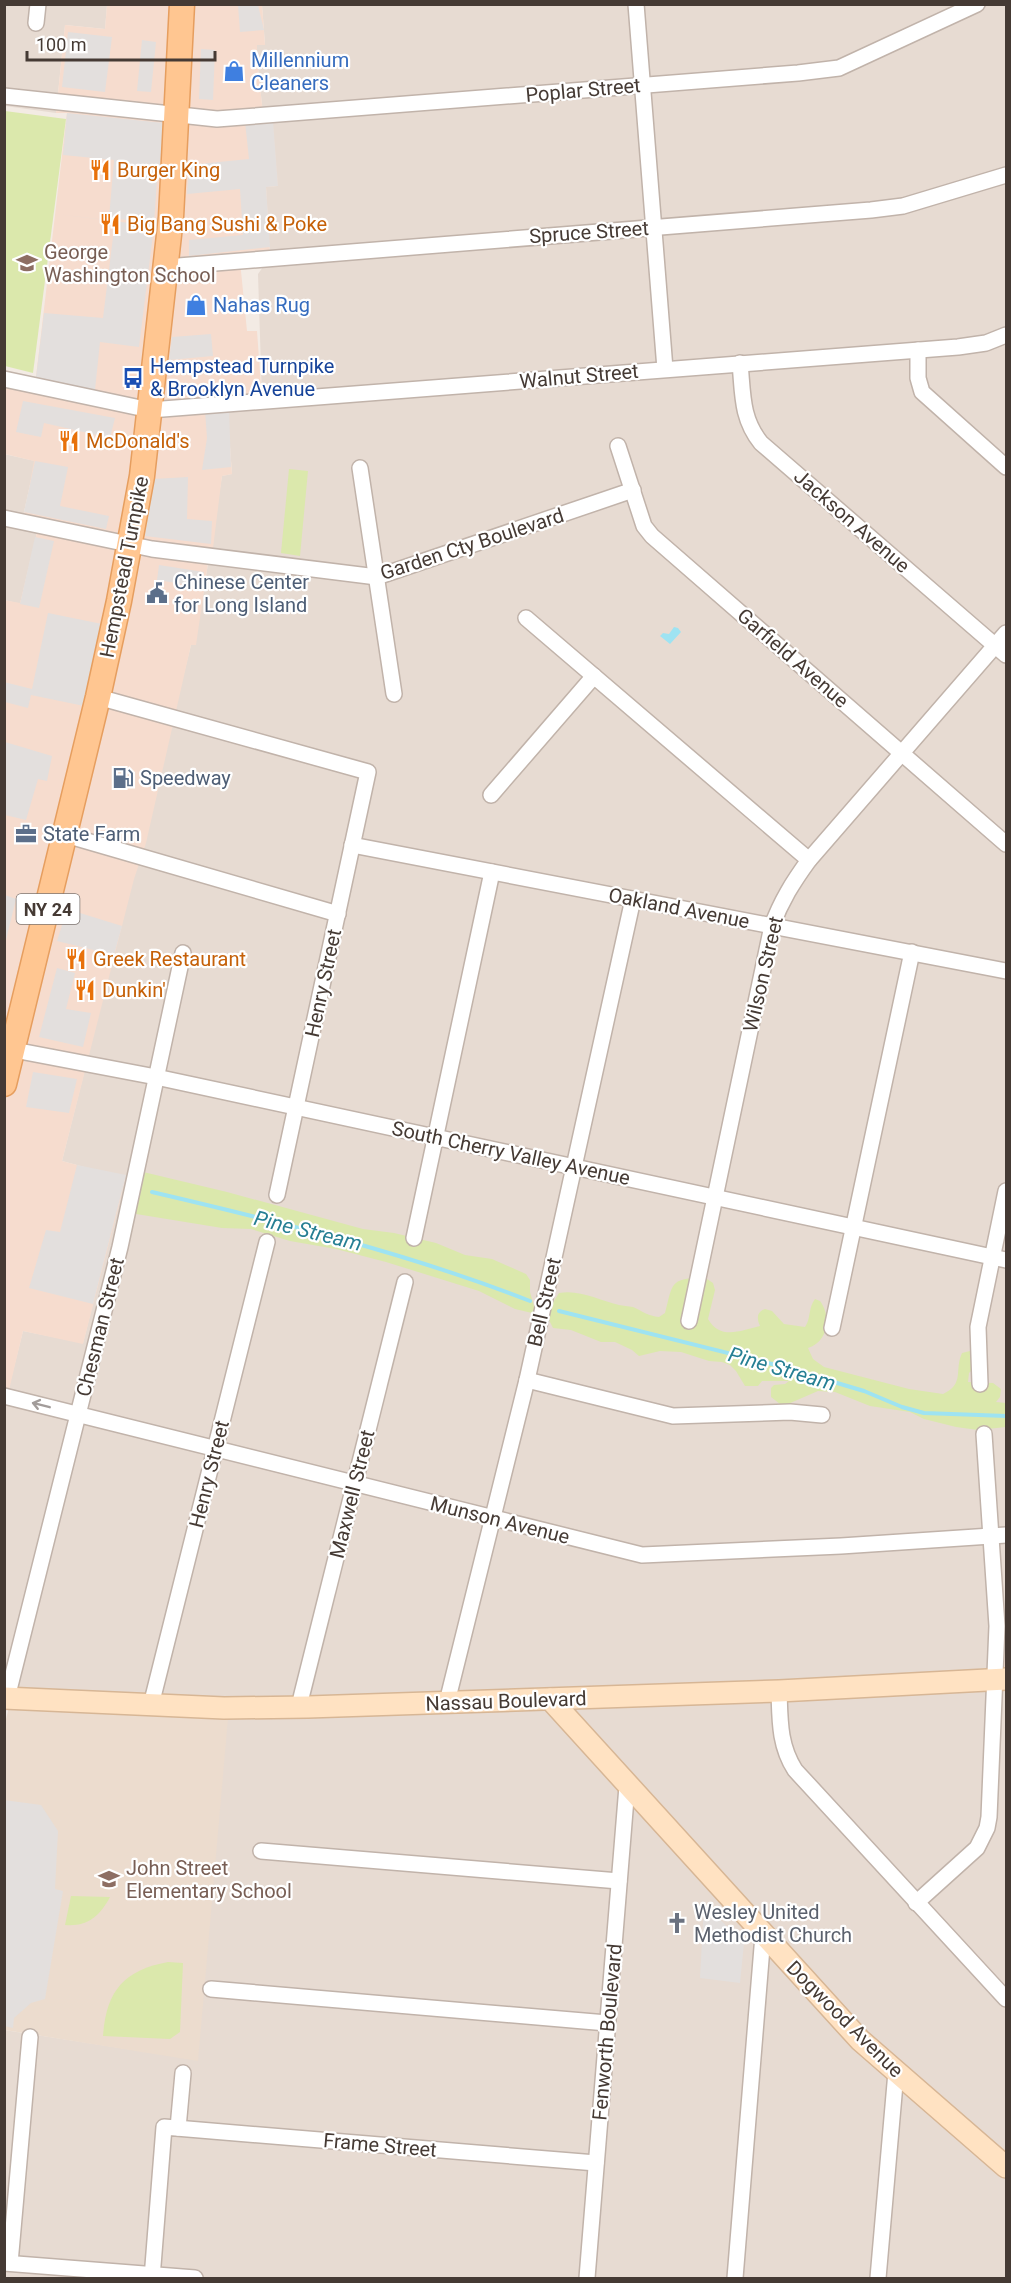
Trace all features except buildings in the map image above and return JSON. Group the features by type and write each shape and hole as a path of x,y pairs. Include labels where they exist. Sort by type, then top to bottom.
{"main road":[{"name":"Hempstead Turnpike","path":"4,1084 9,1050 66,835 98,697 142,476 166,267 182,4"},
{"name":"Nassau Boulevard","path":"6,1698 224,1708 299,1707 779,1691 1001,1679"},
{"name":"Dogwood Avenue","path":"550,1699 860,2040 1006,2168"}],"street":[{"path":"36,23 38,4"},
{"path":"636,4 665,369"},
{"name":"Poplar Street","path":"4,96 116,110 217,119 839,68 977,4"},
{"name":"Spruce Street","path":"166,267 903,206 1006,175"},
{"name":"Walnut Street","path":"4,379 150,410 918,350 986,343 1006,335"},
{"path":"918,350 918,378 922,392 1006,467"},
{"name":"Jackson Avenue","path":"740,363 744,412 752,432 761,443 1001,650"},
{"name":"Garfield Avenue","path":"618,446 645,526 652,536 1006,843"},
{"path":"360,468 394,694"},
{"name":"Garden Cty Boulevard","path":"4,518 195,556 377,577 633,490"},
{"path":"526,618 809,860"},
{"name":"Wilson Street","path":"689,1321 772,926 788,890 809,860 902,754 1001,650 1006,633"},
{"path":"491,795 594,675"},
{"name":"Henry Street","path":"98,697 368,772 277,1195"},
{"path":"66,835 338,914"},
{"name":"Oakland Avenue","path":"352,845 1006,971"},
{"path":"414,1238 492,872"},
{"name":"Bell Street","path":"447,1702 527,1380 633,899"},
{"path":"832,1328 912,952"},
{"name":"Chesman Street","path":"6,1698 120,1247 183,954"},
{"name":"South Cherry Valley Avenue","path":"9,1050 156,1077 999,1258"},
{"path":"980,1384 978,1327 999,1258 1006,1191"},
{"name":"Henry Street","path":"151,1705 267,1242"},
{"name":"Maxwell Street","path":"299,1707 405,1282"},
{"path":"527,1380 673,1416 790,1412 822,1415"},
{"name":"Munson Avenue","path":"4,1396 642,1554 841,1546 999,1535"},
{"path":"916,1903 977,1848 987,1828 1001,1679 997,1626 999,1535 984,1434"},
{"path":"779,1691 780,1725 787,1757 795,1770 1006,1999"},
{"name":"Fenworth Boulevard","path":"587,2278 627,1786"},
{"path":"261,1851 619,1881"},
{"path":"735,2278 763,1935"},
{"path":"211,1989 607,2023"},
{"path":"30,2037 7,2263 153,2277 195,2278"},
{"path":"878,2278 896,2072"},
{"path":"153,2277 171,2127 183,2073"},
{"name":"Frame Street","path":"171,2127 596,2163"}],"shaded area":[{"path":"5,5 107,5 105,29 65,25 56,113 5,106"},
{"path":"107,5 262,5 265,45 257,45 257,58 263,114 272,113 278,186 266,187 270,257 240,261 247,331 257,331 262,400 227,404 232,474 222,476 212,556 209,556 196,645 191,645 146,843 134,879 62,1161 125,1178 119,1205 83,1344 23,1331 5,1407 4,600 20,603 39,524 23,521 34,461 5,454 4,388 36,377 67,113 56,113 65,25 105,29"},
{"path":"238,5 258,5 264,30 240,32"},
{"path":"262,5 1006,5 1006,2278 5,2278 4,2030 198,2060 5,1693 4,1407 23,1331 83,1343 125,1178 62,1161 191,645 195,645 222,476 232,474 227,404 262,399 258,274 270,257 266,187 277,186 263,114 257,58 257,45 265,44"},
{"path":"68,32 112,37 105,92 62,87"},
{"path":"142,40 156,42 151,92 137,91"},
{"path":"201,49 215,50 213,100 199,99"},
{"path":"67,113 164,123 154,223 109,218 114,160 63,155"},
{"path":"273,121 278,186 266,187 270,247 189,256 189,240 243,235 240,189 187,194 189,165 249,159 245,122"},
{"path":"115,221 154,226 139,347 100,342 95,390 36,377 44,313 103,318"},
{"path":"211,334 213,356 169,360 172,337"},
{"path":"23,401 115,418 110,438 44,423 41,437 16,432"},
{"path":"229,409 231,467 202,470 207,438 205,411"},
{"path":"4,454 35,461 24,512 39,524 20,604 5,600"},
{"path":"35,461 68,467 60,506 109,516 106,529 24,512"},
{"path":"188,477 187,519 212,521 211,544 145,536 153,479"},
{"path":"35,537 54,541 39,608 20,604"},
{"path":"159,565 204,572 202,587 157,580"},
{"path":"48,613 107,625 89,707 31,695 28,708 5,702 4,682 32,689"},
{"path":"5,742 52,756 47,781 38,779 26,820 5,815"},
{"path":"4,895 16,899 5,944"},
{"path":"67,909 122,926 114,955 57,941"},
{"path":"57,968 75,973 66,1009 91,1013 83,1047 39,1037"},
{"path":"33,1072 77,1079 69,1113 26,1107"},
{"path":"77,1165 126,1175 93,1304 29,1288 46,1230 60,1232"},
{"path":"1006,1606 1006,1676 998,1677 998,1607"},
{"name":"John Street Elementary School","path":"9,1707 228,1718 198,2061 5,2030 4,1727"},
{"path":"4,1800 41,1805 58,1831 55,1889 63,1891 45,1999 31,2003 14,2018 13,2028 4,2026"},
{"path":"704,1904 744,1943 740,1983 700,1978"}],"green space":[{"name":"George Washington School","path":"5,111 66,119 33,373 5,366"},
{"path":"289,469 308,471 300,556 281,553"},
{"path":"139,1171 363,1229 394,1233 436,1243 465,1255 492,1259 526,1274 530,1280 530,1292 535,1310 532,1313 515,1309 479,1291 336,1249 290,1241 251,1229 222,1228 130,1213"},
{"path":"704,1277 713,1283 715,1290 708,1319 713,1326 725,1332 760,1326 758,1316 765,1309 772,1311 784,1324 805,1327 813,1302 815,1299 820,1301 826,1314 826,1328 820,1340 808,1348 813,1359 824,1367 909,1389 943,1394 950,1390 957,1381 962,1353 970,1351 973,1353 973,1369 969,1373 968,1382 993,1383 1001,1389 1000,1397 996,1402 1006,1403 1006,1427 978,1430 956,1427 924,1419 910,1412 870,1406 835,1392 818,1391 788,1404 780,1404 771,1397 771,1388 789,1381 762,1381 758,1386 745,1386 736,1371 730,1365 722,1362 709,1361 681,1352 660,1351 639,1356 615,1342 601,1342 571,1330 553,1328 549,1320 552,1304 559,1293 566,1292 633,1307 659,1317 665,1313 674,1284 684,1279"},
{"path":"71,1896 110,1897 102,1910 92,1919 80,1924 65,1925"},
{"path":"168,1962 183,1963 180,2032 170,2039 103,2036 108,2007 120,1985 140,1971"}],"water":[{"path":"674,627 681,632 670,644 660,636 663,633 669,634"}],"waterway":[{"name":"Pine Stream","path":"152,1192 390,1253 530,1301"},
{"name":"Pine Stream","path":"559,1311 780,1366 864,1391 902,1407 924,1413 1006,1416"}],"place":[{"name":"Millennium Cleaners","path":"234,71"},
{"name":"Burger King","path":"100,170"},
{"name":"Big Bang Sushi & Poke","path":"110,224"},
{"name":"George Washington School","path":"27,263"},
{"name":"Nahas Rug","path":"196,305"},
{"name":"Hempstead Turnpike & Brooklyn Avenue","path":"133,378"},
{"name":"McDonald's","path":"69,441"},
{"name":"Chinese Center for Long Island","path":"157,593"},
{"name":"Speedway","path":"123,778"},
{"name":"State Farm","path":"26,834"},
{"name":"Greek Restaurant","path":"76,959"},
{"name":"Dunkin'","path":"85,990"},
{"name":"John Street Elementary School","path":"109,1879"},
{"name":"Wesley United Methodist Church","path":"677,1923"}]}
